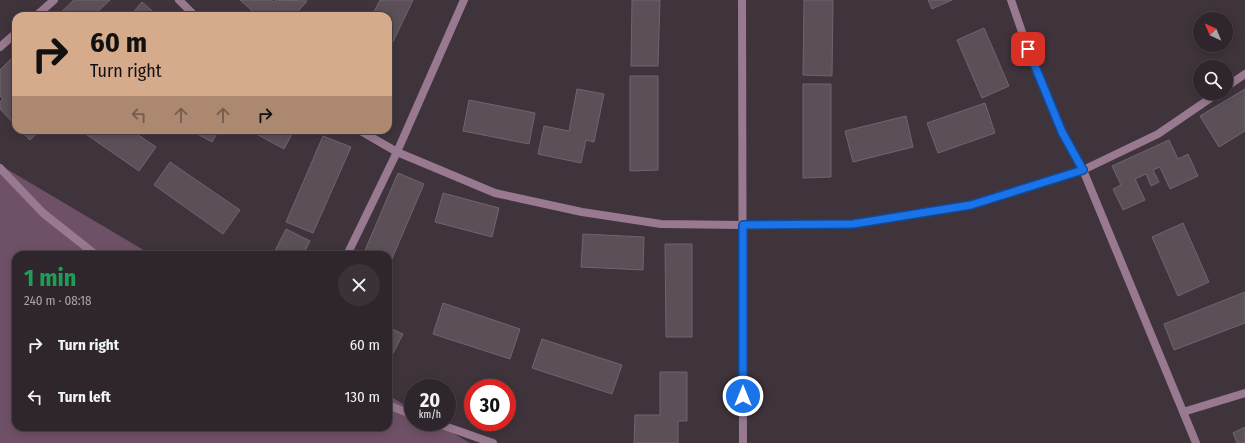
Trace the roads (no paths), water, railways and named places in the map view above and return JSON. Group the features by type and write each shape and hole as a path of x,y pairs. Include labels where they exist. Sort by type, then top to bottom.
{"street":[{"path":"40,12 54,0"},
{"path":"179,0 191,12"},
{"path":"349,251 397,152 464,0"},
{"path":"742,0 743,443"},
{"path":"1011,0 1032,61 1062,132 1083,170 1196,443"},
{"path":"0,47 12,36"},
{"path":"1233,82 1245,74"},
{"path":"366,134 397,152 495,193 582,212 661,224 853,224 971,205 1083,170 1158,134 1208,100"},
{"path":"0,168 43,213 91,251"},
{"path":"1183,412 1245,393"},
{"path":"392,407 404,411"},
{"path":"456,430 493,443"}]}
